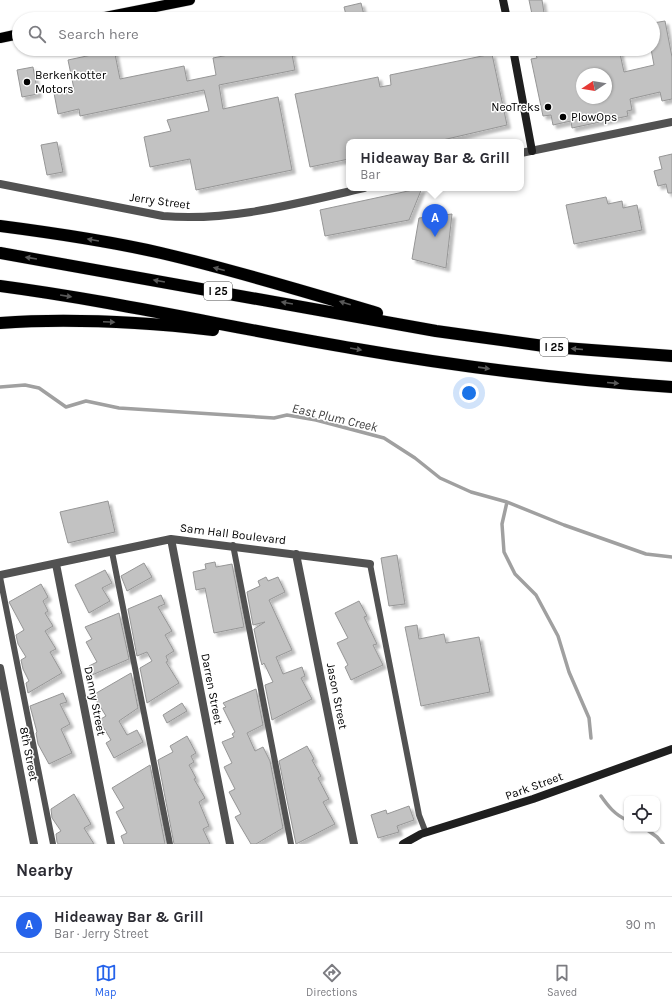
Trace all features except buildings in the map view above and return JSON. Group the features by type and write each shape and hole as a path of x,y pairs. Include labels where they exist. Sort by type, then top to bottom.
{"highway":[{"path":"0,226 50,232 161,253 319,296 436,331"},
{"name":"I 25","path":"0,253 436,331 551,347 672,356"},
{"path":"0,286 96,300 356,349 533,376 672,387"},
{"path":"0,323 58,320 142,324 304,339"}],"main road":[{"path":"129,12 189,0"},
{"path":"0,38 12,35"}],"street":[{"path":"503,0 506,12"},
{"path":"513,56 532,151"},
{"path":"524,152 672,122"},
{"name":"Jerry Street","path":"0,184 163,216 187,218 237,214 349,191"},
{"name":"Sam Hall Boulevard","path":"0,576 171,539 370,564"},
{"name":"Darren Street","path":"171,539 230,844"},
{"name":"Jason Street","path":"296,554 354,844"},
{"name":"Danny Street","path":"56,564 111,844"},
{"name":"8th Street","path":"0,668 34,844"},
{"name":"Park Street","path":"403,844 426,833 533,800 672,749"}],"lane":[{"path":"233,546 291,844"},
{"path":"112,552 170,844"},
{"path":"370,564 419,815 426,833"},
{"path":"0,576 53,844"}],"waterway":[{"name":"East Plum Creek","path":"0,387 25,385 39,388 66,407 86,401 119,408 274,418 287,415 316,420 384,438 415,458 440,478 471,492 507,502 564,525 646,554 672,557"},
{"path":"507,502 502,524 504,552 515,574 536,595 558,636 569,672 589,718 591,738"},
{"path":"601,796 612,810 624,818"},
{"path":"650,832 663,844"}],"place":[{"name":"Berkenkotter Motors","path":"27,82"},
{"name":"NeoTreks","path":"548,107"},
{"name":"PlowOps","path":"563,117"},
{"name":"Hideaway Bar & Grill","path":"435,237"}]}
